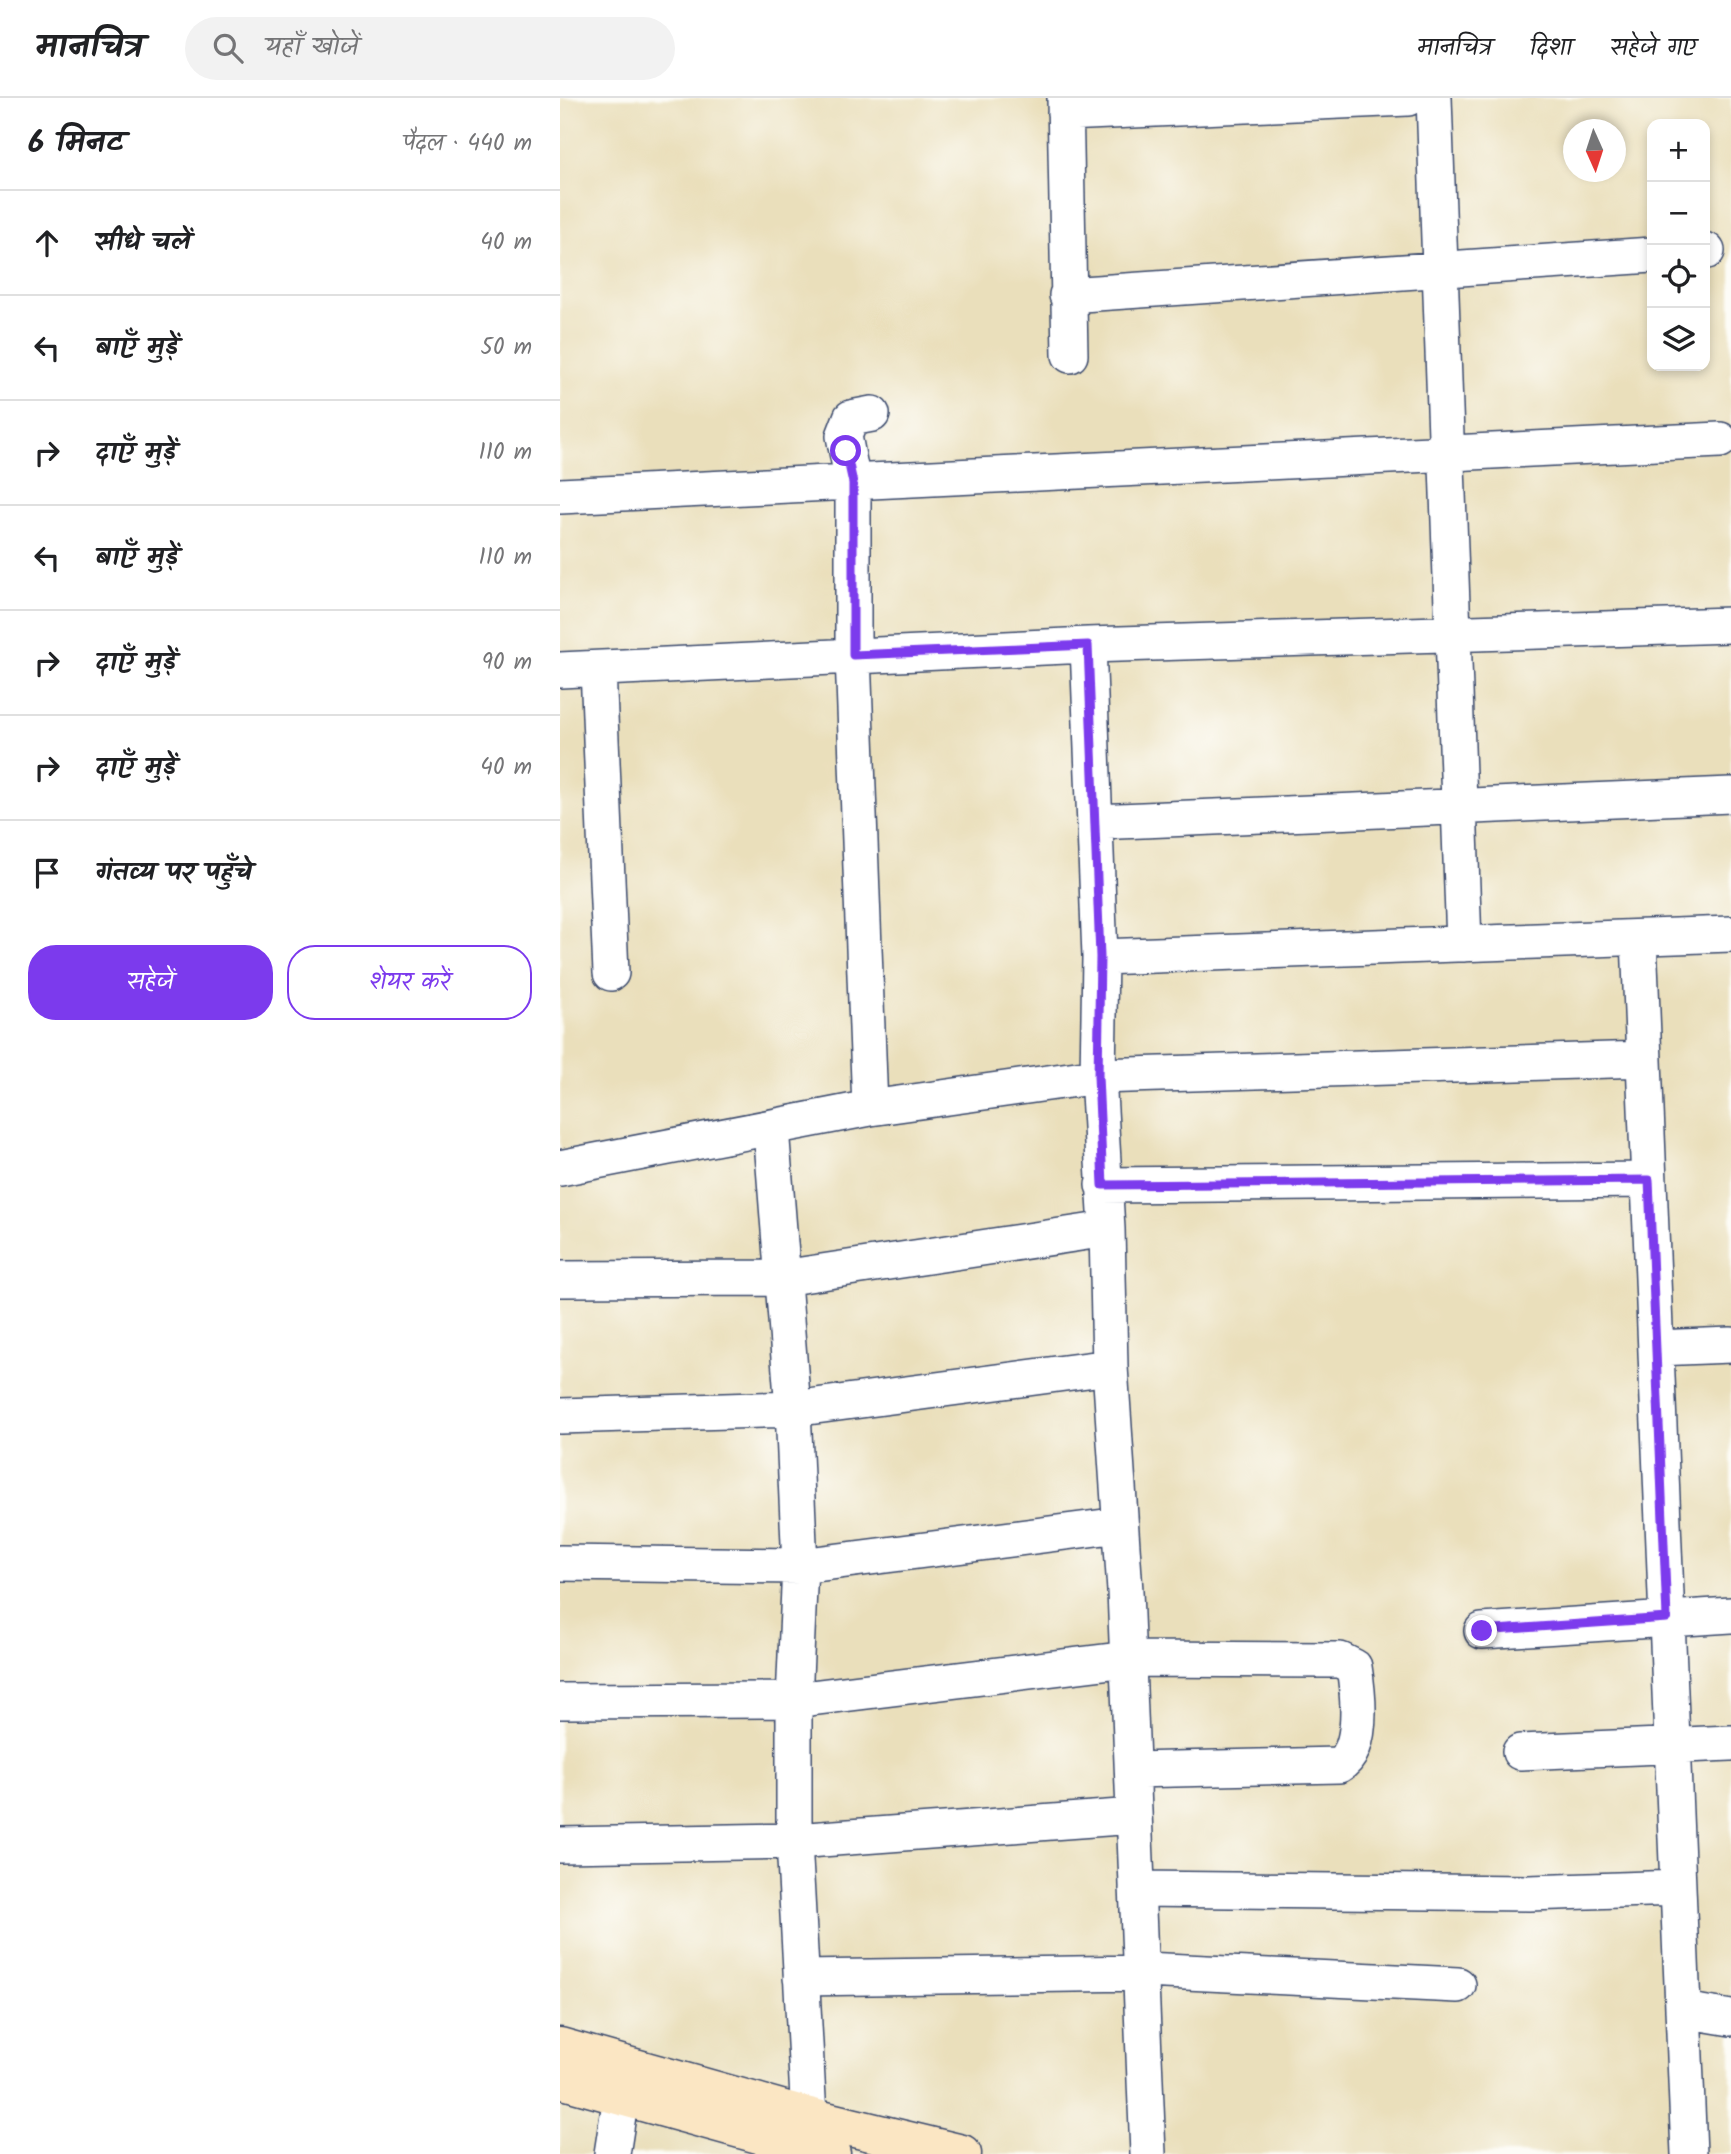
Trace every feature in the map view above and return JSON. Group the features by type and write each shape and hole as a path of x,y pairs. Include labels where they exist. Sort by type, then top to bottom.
{"main road":[{"path":"560,2047 809,2117 888,2145 962,2154"},
{"path":"560,2079 831,2154"}],"street":[{"path":"1070,355 1065,106 1408,98"},
{"path":"1434,98 1464,944"},
{"path":"1067,295 1647,255"},
{"path":"870,1108 853,655 853,483 844,436 851,418 873,414"},
{"path":"560,496 1720,440"},
{"path":"560,670 1088,645 1731,625"},
{"path":"1088,645 1100,957 1098,1076 1107,1229 1110,1367 1128,1659 1148,2154"},
{"path":"598,668 611,973"},
{"path":"1095,822 1731,795"},
{"path":"1100,957 1731,934"},
{"path":"1639,939 1689,2154"},
{"path":"560,1168 870,1108 1098,1076 1644,1059"},
{"path":"771,1128 793,1409 800,1566 794,1700 794,1841 809,2117"},
{"path":"1103,1185 1649,1180"},
{"path":"560,1279 782,1278 1107,1229"},
{"path":"1656,1348 1731,1345"},
{"path":"560,1416 793,1409 1110,1367"},
{"path":"560,1563 800,1566 1120,1525"},
{"path":"1482,1631 1731,1615"},
{"path":"560,1701 794,1700 1128,1659 1340,1660 1354,1667 1358,1696 1354,1746 1347,1761 1339,1765 1133,1770"},
{"path":"1520,1752 1731,1743"},
{"path":"560,1845 794,1841 1135,1816"},
{"path":"1137,1889 1529,1892 1678,1888"},
{"path":"802,1978 1141,1973 1144,1970 1458,1985"},
{"path":"1683,2010 1731,2018"},
{"path":"612,2154 621,2096"}],"route":[{"path":"846,451 853,483 853,655 1088,645 1100,957 1098,1076 1103,1185 1649,1180 1667,1618 1482,1631"}]}
